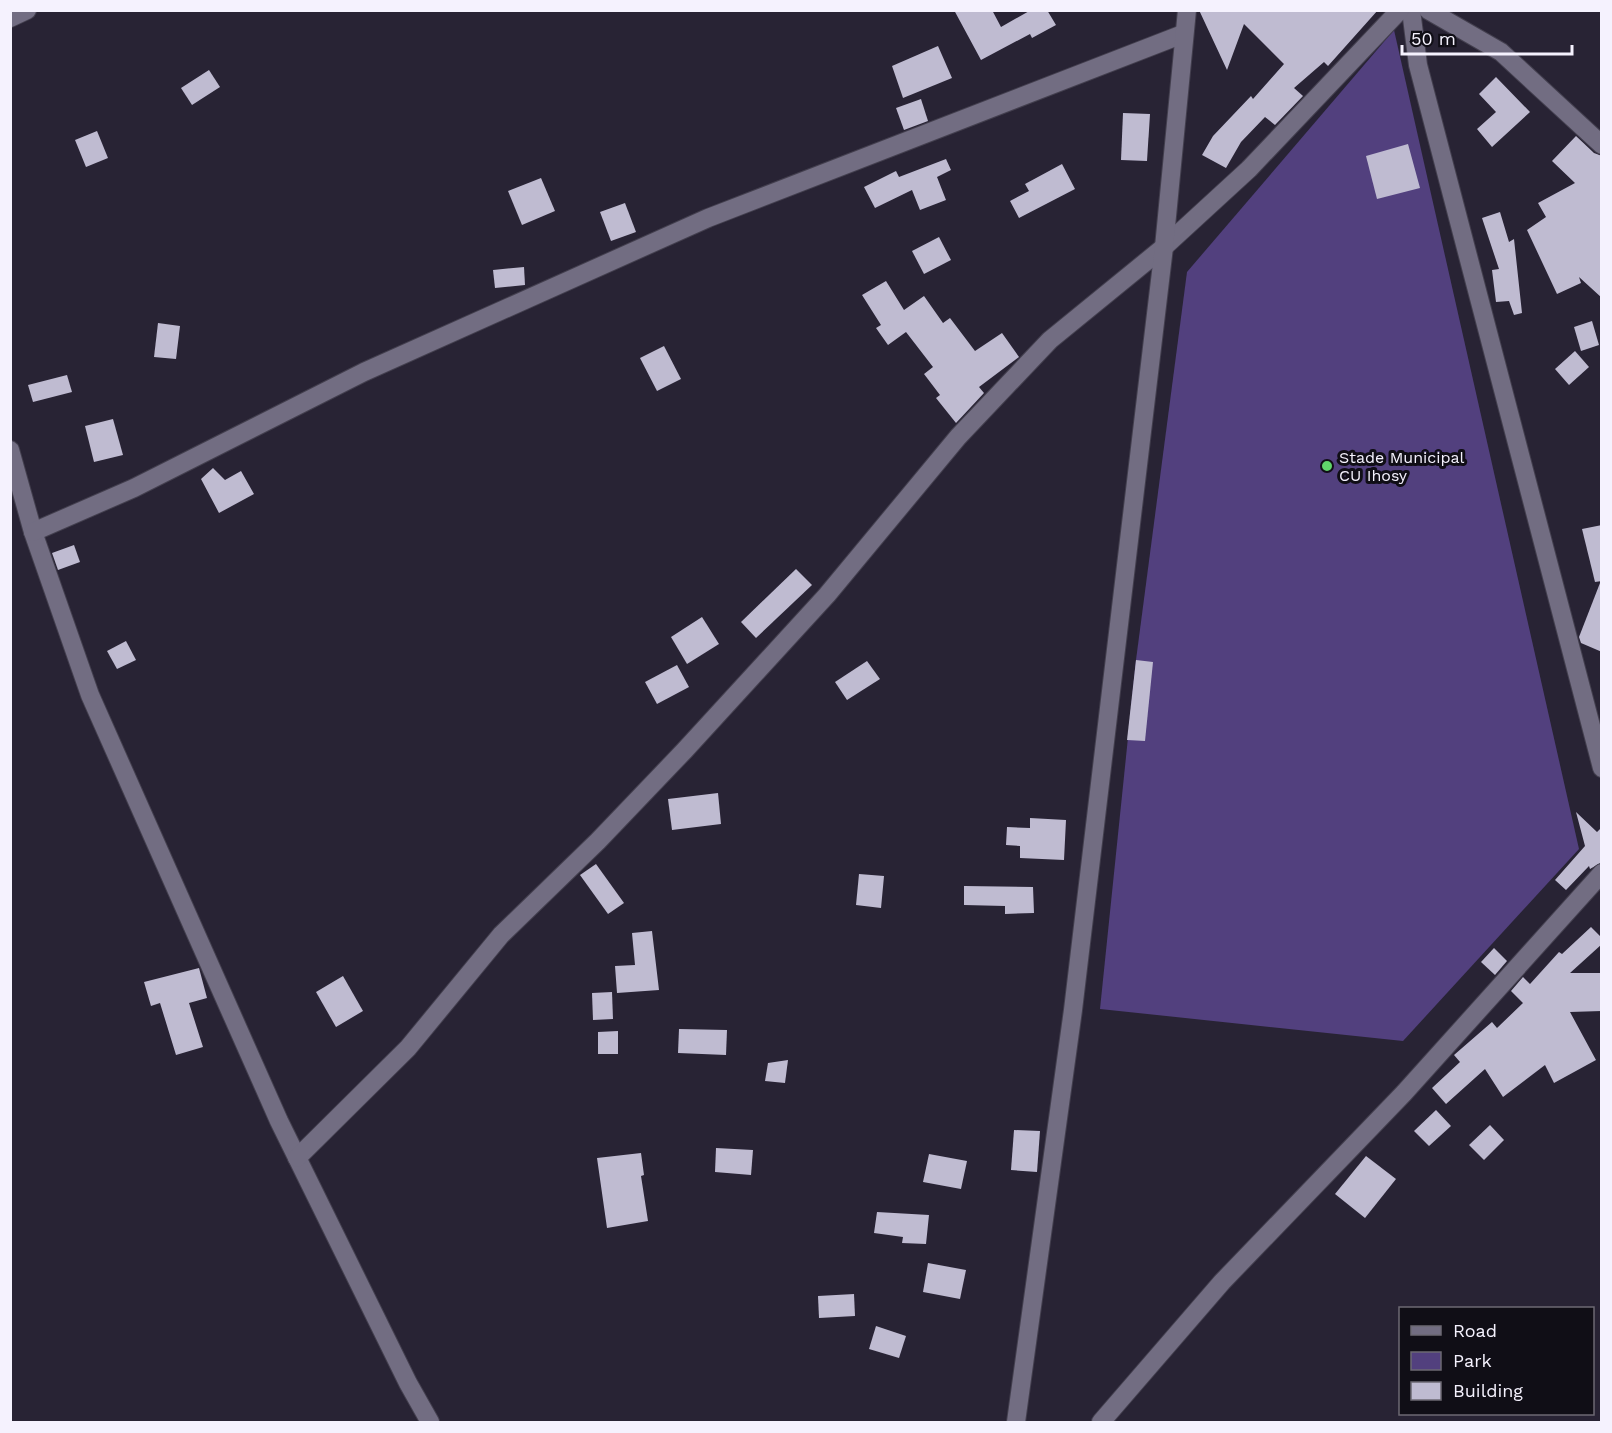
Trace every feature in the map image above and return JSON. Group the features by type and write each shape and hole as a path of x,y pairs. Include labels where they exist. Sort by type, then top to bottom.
{"street":[{"path":"10,18 27,10"},
{"path":"1016,1422 1073,1010 1164,247 1186,10"},
{"path":"297,1158 408,1048 501,935 598,841 724,707 827,595 958,437 1042,348 1164,247 1249,169 1400,10"},
{"path":"1411,10 1418,65 1602,768"},
{"path":"1428,10 1501,52 1602,145"},
{"path":"33,532 134,488 364,372 708,218 1183,34"},
{"path":"10,450 33,532 90,695 297,1158 408,1383 430,1422"},
{"path":"1101,1422 1222,1282 1404,1093 1602,873"}],"green space":[{"name":"Stade Municipal CU Ihosy","path":"1394,30 1579,849 1403,1041 1100,1009 1136,660 1187,272"}],"building":[{"path":"954,10 992,10 1001,27 1031,10 1047,10 1056,25 1032,38 1030,34 981,60"},
{"path":"1199,10 1378,10 1328,66 1324,62 1294,88 1303,96 1275,125 1265,117 1241,142 1226,168 1202,155 1213,136 1251,96 1253,99 1284,64 1244,24 1227,70"},
{"path":"938,46 952,78 903,98 892,66"},
{"path":"209,70 220,87 192,105 181,88"},
{"path":"1496,77 1530,112 1492,147 1477,129 1496,112 1479,94"},
{"path":"921,99 928,121 904,130 896,108"},
{"path":"1123,113 1150,114 1147,161 1121,160"},
{"path":"97,131 108,158 86,167 75,140"},
{"path":"1576,136 1594,153 1602,156 1602,298 1579,277 1581,283 1557,294 1527,230 1546,217 1538,203 1575,183 1552,161"},
{"path":"1408,144 1420,188 1377,199 1366,156"},
{"path":"946,159 951,170 937,177 946,200 920,210 912,190 875,208 864,187 896,171 899,177"},
{"path":"1062,164 1075,189 1019,218 1010,201 1029,191 1025,184"},
{"path":"541,178 555,211 522,225 508,191"},
{"path":"625,203 636,232 611,241 600,212"},
{"path":"1500,212 1509,242 1514,239 1522,313 1514,315 1509,301 1496,302 1492,270 1499,269 1482,218"},
{"path":"939,237 951,260 924,274 912,251"},
{"path":"524,267 525,285 495,288 493,270"},
{"path":"886,281 904,310 924,296 943,323 950,318 975,351 1002,333 1019,357 979,387 984,393 956,423 936,398 940,395 924,374 933,367 906,332 888,345 876,328 881,325 862,295"},
{"path":"1592,321 1599,345 1581,351 1574,327"},
{"path":"158,323 180,326 176,359 154,357"},
{"path":"664,346 681,379 657,391 640,358"},
{"path":"1575,351 1589,367 1569,385 1555,369"},
{"path":"67,375 72,392 33,402 28,385"},
{"path":"113,419 123,455 94,462 85,426"},
{"path":"213,468 225,480 241,471 254,494 219,513 201,479"},
{"path":"1602,525 1602,581 1595,582 1582,529"},
{"path":"74,545 80,562 58,570 52,553"},
{"path":"796,569 812,585 756,638 741,622"},
{"path":"1600,583 1602,584 1602,652 1581,643 1579,637"},
{"path":"702,617 719,644 687,664 671,637"},
{"path":"126,641 136,660 117,669 107,651"},
{"path":"1136,660 1153,662 1145,741 1127,740"},
{"path":"867,661 880,679 847,700 835,682"},
{"path":"677,665 689,687 657,704 645,682"},
{"path":"718,793 721,824 672,830 668,799"},
{"path":"1576,812 1597,832 1602,827 1602,862 1590,869 1589,866 1566,890 1555,880 1585,846"},
{"path":"1030,818 1066,820 1064,860 1020,858 1020,846 1006,845 1007,827 1030,828"},
{"path":"596,864 624,903 608,914 580,875"},
{"path":"859,874 884,876 881,908 856,905"},
{"path":"964,886 1033,887 1034,913 1005,914 1005,906 964,905"},
{"path":"1591,927 1602,938 1602,944 1570,973 1602,973 1602,1011 1570,1012 1596,1060 1554,1083 1545,1065 1503,1097 1485,1069 1446,1104 1432,1088 1460,1062 1454,1055 1492,1022 1497,1028 1523,1003 1511,991 1523,977 1530,984 1559,952 1562,954"},
{"path":"652,931 659,990 617,993 615,966 635,965 632,933"},
{"path":"1494,948 1507,961 1495,975 1481,962"},
{"path":"199,968 207,998 189,1003 203,1047 176,1055 160,1003 151,1006 144,982"},
{"path":"343,976 363,1011 336,1027 316,992"},
{"path":"612,992 613,1019 593,1020 592,993"},
{"path":"679,1029 727,1030 726,1055 678,1053"},
{"path":"618,1031 618,1054 598,1054 598,1032"},
{"path":"788,1060 785,1083 765,1081 768,1063"},
{"path":"1436,1110 1451,1126 1429,1146 1414,1131"},
{"path":"1490,1125 1504,1140 1484,1160 1469,1145"},
{"path":"1014,1130 1040,1131 1037,1172 1011,1170"},
{"path":"716,1148 753,1150 751,1175 715,1172"},
{"path":"641,1153 644,1175 641,1176 648,1221 607,1228 597,1158"},
{"path":"929,1154 967,1161 961,1189 923,1182"},
{"path":"1366,1156 1396,1179 1365,1218 1335,1194"},
{"path":"877,1212 929,1215 926,1244 902,1243 903,1237 874,1233"},
{"path":"928,1263 966,1270 960,1299 923,1292"},
{"path":"854,1294 855,1316 819,1318 818,1296"},
{"path":"876,1326 906,1336 899,1358 869,1349"}],"place":[{"name":"Stade Municipal CU Ihosy","path":"1327,466"}]}
